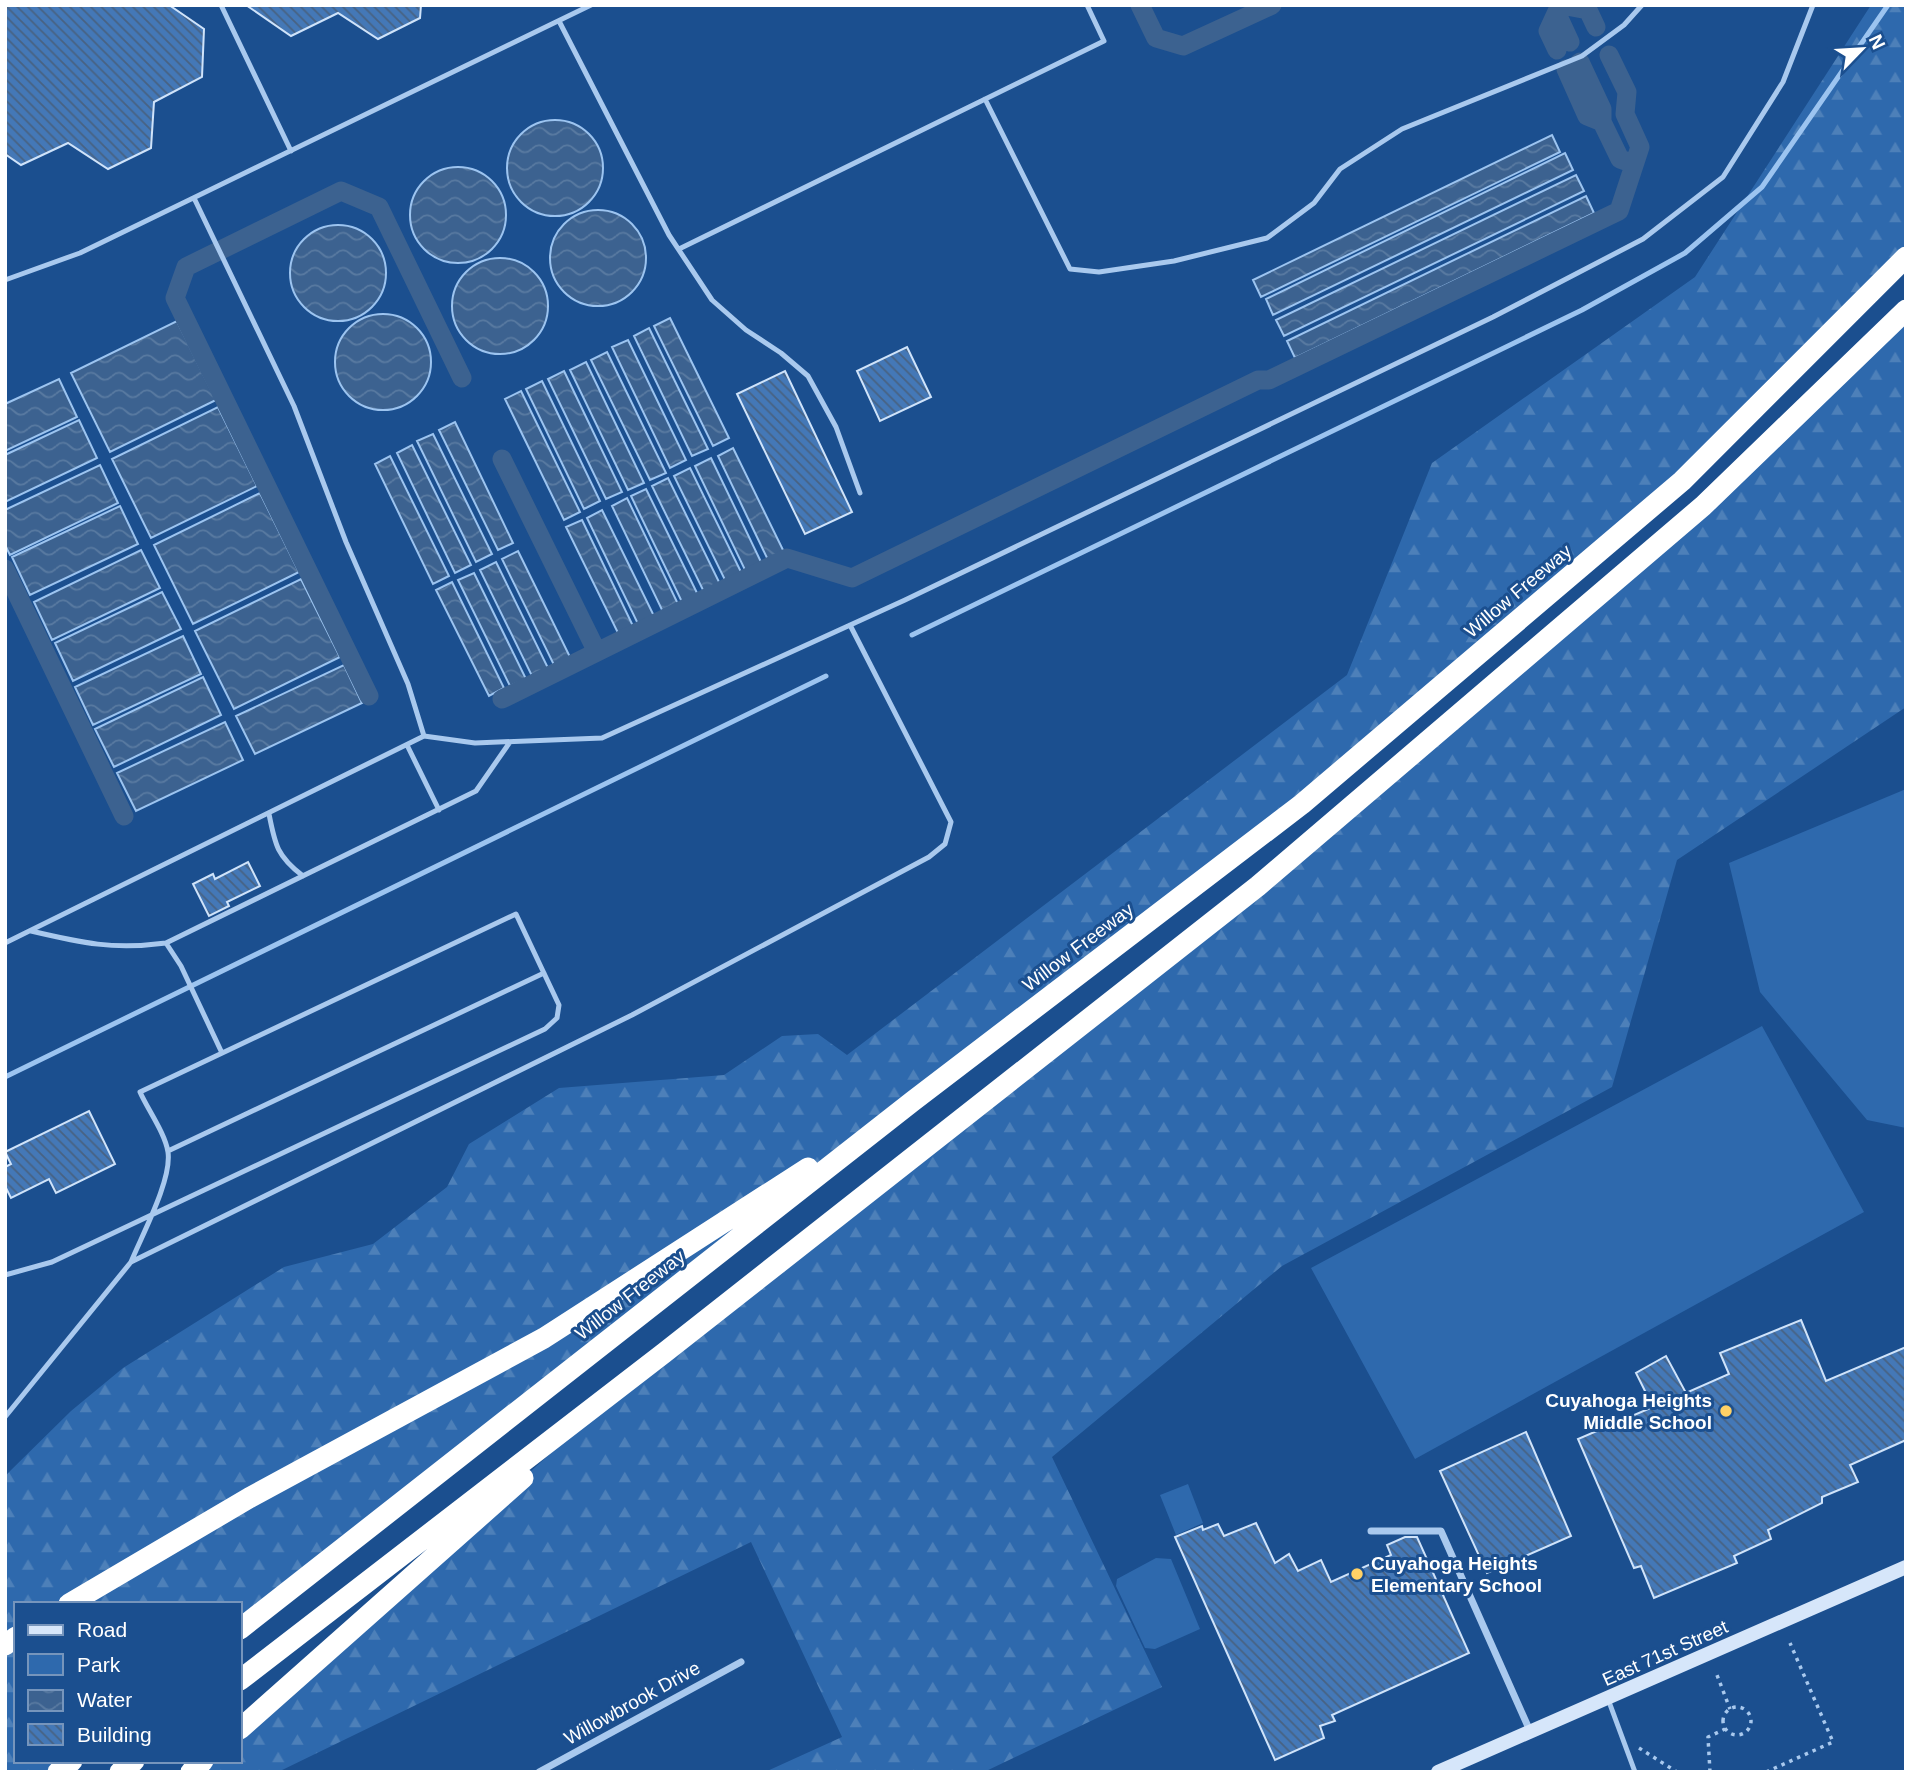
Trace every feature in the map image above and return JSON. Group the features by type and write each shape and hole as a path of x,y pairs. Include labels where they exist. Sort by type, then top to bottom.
{"highway":[{"name":"Willow Freeway","path":"242,1627 913,1101 1303,804 1682,481 1906,257"},
{"path":"242,1678 664,1353 1258,886 1703,506 1906,310"},
{"path":"72,1602 249,1498 544,1338 913,1101"},
{"path":"242,1727 664,1353"}],"main road":[{"name":"East 71st Street","path":"1438,1772 1906,1567"}],"street":[{"path":"1371,1531 1441,1531 1530,1731"},
{"name":"Willowbrook Drive","path":"539,1772 741,1662"}],"lane":[{"path":"220,5 291,151"},
{"path":"5,280 80,253 591,5"},
{"path":"679,249 1104,41 1087,5"},
{"path":"985,99 1070,269 1099,272 1174,261 1267,237 1314,203 1340,169 1402,129 1582,56 1624,25 1642,5"},
{"path":"5,943 424,736 475,743 602,738 850,625 1493,317 1643,239 1723,177 1783,82 1813,5"},
{"path":"559,21 679,249 712,300 808,376 836,426 860,493"},
{"path":"194,198 294,406 345,542 408,684 424,736"},
{"path":"131,1262 632,1015 929,857 945,844 951,822 850,625"},
{"path":"31,931 90,945 128,948 166,943 476,791 510,742"},
{"path":"407,745 439,810"},
{"path":"269,814 275,844 283,861 303,876"},
{"path":"5,1275 51,1262 150,1214 545,1029 557,1018 559,1005 516,914 140,1092 168,1151 167,1171 150,1214 131,1262 5,1417"},
{"path":"166,943 181,966 222,1053"},
{"path":"168,1151 544,973"},
{"path":"1608,1699 1635,1772"}],"path":[{"path":"1766,1772 1833,1742 1790,1643"},
{"path":"1717,1675 1730,1709"},
{"path":"1725,1729 1723,1720 1730,1709"},
{"path":"1710,1772 1708,1737 1725,1729 1738,1735 1746,1731 1750,1723 1749,1714 1742,1709 1730,1709"},
{"path":"1626,1748 1643,1748 1677,1772"}],"green space":[{"path":"1871,5 1906,5 1906,257 1682,481 1302,804 242,1627 242,1602 14,1602 14,1763 69,1763 58,1772 5,1772 5,1476 71,1411 123,1368 284,1267 373,1244 447,1187 469,1144 559,1088 724,1075 782,1036 818,1034 847,1055 1347,675 1432,463 1695,277"},
{"path":"1906,310 1906,707 1677,860 1612,1087 1282,1266 1052,1457 1162,1687 984,1772 765,1772 842,1737 751,1542 278,1772 191,1772 201,1763 242,1763 242,1727 664,1353 1258,886 1703,506"},
{"path":"1906,789 1906,1128 1867,1120 1760,992 1729,863"},
{"path":"1762,1026 1864,1212 1415,1459 1311,1268"},
{"path":"1188,1484 1203,1523 1176,1535 1160,1495"},
{"path":"1156,1558 1171,1559 1200,1629 1155,1649 1145,1648 1116,1586 1117,1579"}],"water":[{"path":"555,120 573,123 589,134 600,150 603,168 600,186 589,202 573,213 555,216 537,213 521,202 510,186 507,168 510,150 521,134 537,123"},
{"path":"1552,135 1560,152 1261,297 1253,280"},
{"path":"1565,153 1573,170 1273,315 1266,299"},
{"path":"458,167 476,170 492,181 503,197 506,215 503,233 492,249 476,260 458,263 440,260 424,249 413,233 410,215 413,197 424,181 440,170"},
{"path":"1576,175 1584,191 1284,336 1276,320"},
{"path":"1586,196 1594,213 1295,358 1287,341"},
{"path":"598,210 616,213 632,224 643,240 646,258 643,276 632,292 616,303 598,306 580,303 564,292 553,276 550,258 553,240 564,224 580,213"},
{"path":"338,225 356,228 372,239 383,255 386,273 383,291 372,307 356,318 338,321 320,318 304,307 293,291 290,273 293,255 304,239 320,228"},
{"path":"500,258 518,261 534,272 545,288 548,306 545,324 534,340 518,351 500,354 482,351 466,340 455,324 452,306 455,288 466,272 482,261"},
{"path":"383,314 401,317 417,328 428,344 431,362 428,380 417,396 401,407 383,410 365,407 349,396 338,380 335,362 338,344 349,328 365,317"},
{"path":"670,318 729,438 713,446 654,326"},
{"path":"177,321 216,400 110,452 71,373"},
{"path":"649,328 708,449 692,456 634,336"},
{"path":"628,340 686,460 670,468 612,347"},
{"path":"607,352 666,473 650,480 591,360"},
{"path":"586,362 644,483 628,490 570,370"},
{"path":"564,371 622,492 606,499 548,379"},
{"path":"59,379 77,417 5,451 5,404"},
{"path":"542,381 600,501 584,509 526,389"},
{"path":"521,391 580,512 564,520 505,399"},
{"path":"218,407 257,486 151,538 112,459"},
{"path":"79,420 97,458 5,502 5,455"},
{"path":"455,422 513,543 498,550 439,430"},
{"path":"433,434 492,554 476,562 417,441"},
{"path":"412,445 471,565 455,573 397,453"},
{"path":"733,448 785,554 769,562 718,456"},
{"path":"390,456 449,576 433,584 375,464"},
{"path":"711,458 762,564 746,572 695,466"},
{"path":"100,465 118,503 10,555 5,545 5,510"},
{"path":"690,468 742,574 726,582 674,476"},
{"path":"668,478 720,584 704,592 652,486"},
{"path":"646,489 698,595 682,602 631,496"},
{"path":"260,493 299,572 193,624 154,545"},
{"path":"627,498 678,604 663,612 612,506"},
{"path":"120,506 138,544 30,595 12,557"},
{"path":"602,510 654,616 638,624 587,518"},
{"path":"582,520 633,626 618,633 566,527"},
{"path":"141,550 160,588 52,640 34,602"},
{"path":"518,551 570,657 554,665 502,559"},
{"path":"496,562 548,668 532,676 480,570"},
{"path":"474,573 526,679 510,686 458,580"},
{"path":"301,579 340,657 234,709 195,631"},
{"path":"452,582 504,688 489,696 436,590"},
{"path":"162,592 181,629 73,681 55,643"},
{"path":"183,636 201,674 93,725 75,687"},
{"path":"344,665 362,703 255,754 236,716"},
{"path":"203,677 221,715 114,767 95,729"},
{"path":"225,722 243,760 136,811 117,773"}],"building":[{"path":"5,5 169,5 204,29 202,77 154,102 151,148 108,169 68,143 21,165 5,154"},
{"path":"246,5 421,5 420,18 378,39 338,13 291,36"},
{"path":"907,347 931,397 880,421 857,371"},
{"path":"785,371 852,512 805,534 737,394"},
{"path":"248,862 260,886 227,902 229,906 209,916 193,884 213,874 215,879"},
{"path":"89,1111 115,1164 56,1193 49,1179 11,1198 5,1186 5,1167 11,1164 5,1152"},
{"path":"1801,1320 1826,1381 1906,1347 1906,1440 1850,1465 1858,1482 1822,1497 1822,1503 1768,1530 1771,1539 1734,1556 1737,1563 1654,1598 1641,1566 1634,1568 1578,1439 1653,1407 1636,1373 1666,1356 1686,1393 1729,1374 1720,1353"},
{"path":"1526,1432 1571,1536 1487,1573 1440,1471"},
{"path":"1256,1523 1275,1563 1289,1554 1298,1571 1321,1560 1331,1582 1391,1555 1387,1545 1405,1537 1417,1537 1469,1653 1332,1715 1335,1721 1320,1726 1324,1738 1275,1760 1175,1537 1202,1526 1203,1530 1218,1524 1224,1536"}],"waterway":[{"path":"1140,5 1156,38 1183,46 1272,5"},
{"path":"1557,50 1548,31 1560,5"},
{"path":"1561,5 1588,10 1596,27"},
{"path":"912,635 1582,310 1685,253 1762,187 1888,5"},
{"path":"1560,6 1558,16 1570,42"},
{"path":"502,699 787,558 852,578 1258,380 1269,380 1619,211 1640,147 1625,114 1627,92 1609,55"},
{"path":"1580,62 1602,109 1602,122 1620,159 1634,164"},
{"path":"1566,69 1587,116 1602,122"},
{"path":"369,696 175,298 186,267 341,191 379,207 462,378"},
{"path":"502,459 597,652"},
{"path":"5,569 124,816"},
{"path":"5,1077 826,676"}],"place":[{"name":"Cuyahoga Heights Middle School","path":"1726,1411"},
{"name":"Cuyahoga Heights Elementary School","path":"1357,1574"}]}
